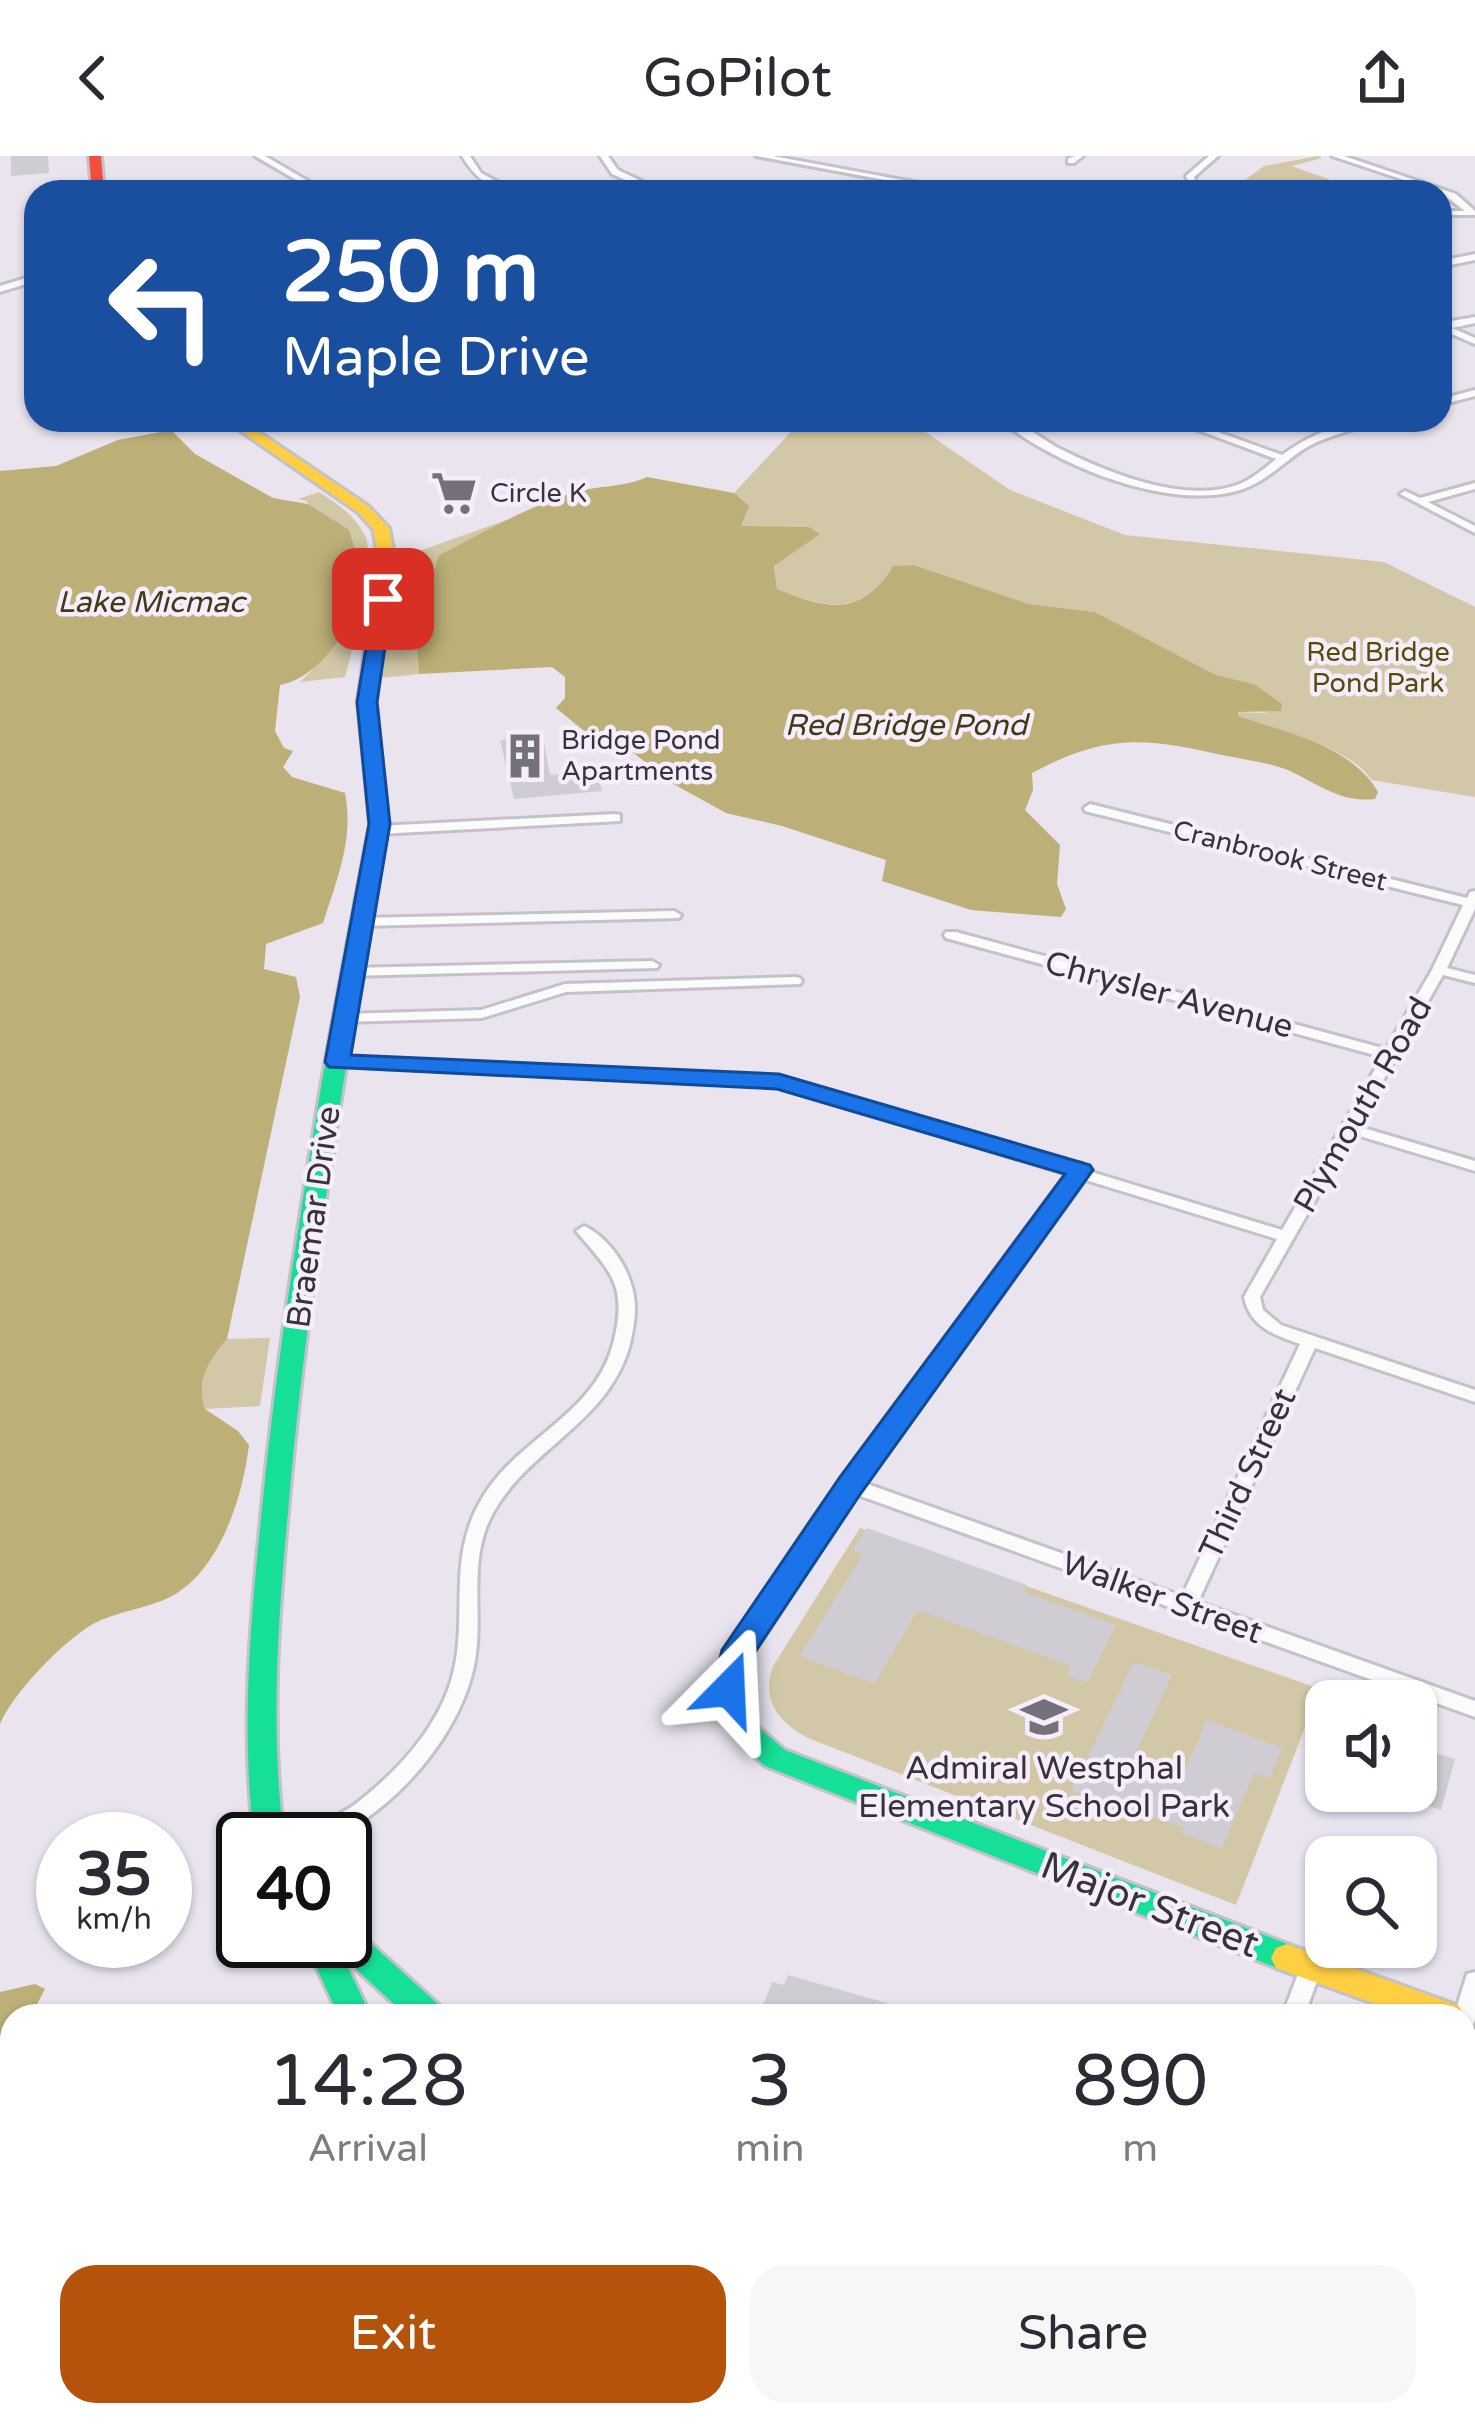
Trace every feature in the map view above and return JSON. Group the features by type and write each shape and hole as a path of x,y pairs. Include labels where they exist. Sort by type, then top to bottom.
{"main road":[{"name":"Braemar Drive","path":"251,432 363,509 381,528 386,554 367,702 378,830 350,972 280,1441 259,1689 258,1764 265,1812"},
{"path":"850,1485 1081,1170"},
{"name":"Major Street","path":"850,1485 734,1659 729,1682 736,1715 749,1736 775,1758 1305,1966"},
{"path":"372,1964 416,2004"},
{"path":"333,1968 349,2004"},
{"name":"Major Street","path":"1311,1968 1414,2004"}],"street":[{"path":"259,156 302,180"},
{"path":"466,156 478,175 488,180"},
{"path":"604,156 615,172 633,180"},
{"path":"760,156 895,180"},
{"path":"1192,180 1190,176 1214,156"},
{"path":"1336,156 1407,180"},
{"path":"1025,432 1059,453 1182,493 1240,488 1328,432"},
{"path":"1209,432 1282,458"},
{"path":"1420,501 1475,487"},
{"path":"1405,494 1475,530"},
{"name":"Cranbrook Street","path":"1090,808 1473,899"},
{"path":"378,830 615,818"},
{"name":"Plymouth Road","path":"1310,1341 1275,1329 1256,1312 1252,1297 1351,1129 1473,899"},
{"path":"362,922 674,915"},
{"name":"Chrysler Avenue","path":"950,935 1388,1054"},
{"path":"350,972 652,965"},
{"path":"1439,970 1475,979"},
{"path":"343,1018 482,1014 566,988 795,981"},
{"path":"337,1062 779,1081 1288,1237"},
{"path":"1351,1129 1475,1166"},
{"path":"360,1812 445,1722 465,1666 470,1559 477,1526 506,1479 584,1413 614,1374 627,1318 622,1276 613,1256 584,1231"},
{"path":"1310,1341 1475,1396"},
{"name":"Third Street","path":"1186,1607 1310,1341"},
{"name":"Walker Street","path":"850,1485 1475,1709"},
{"path":"1298,2004 1311,1968"}],"green space":[{"path":"1318,156 1322,158 1292,166 1331,180 1245,180 1264,166"},
{"name":"Red Bridge Pond Park","path":"791,432 925,432 1010,490 1125,535 1384,562 1475,607 1475,797 1371,780 1348,758 1330,749 1238,717 1236,712 1266,713 1254,684 1216,675 1095,612 1029,604 914,565 893,566 868,594 841,604 811,601 777,589 774,566 819,533 808,527 740,526 734,493"},
{"path":"319,492 362,530 367,564 345,677 300,682 340,634 362,575 306,501 298,499"},
{"path":"509,519 439,555 433,605 417,612 419,674 381,678 397,559"},
{"path":"270,1338 260,1406 205,1409 206,1371 227,1339"},
{"name":"Admiral Westphal Elementary School Park","path":"860,1528 1305,1684 1305,1728 1236,1905 808,1738 775,1709 769,1689 773,1666"}],"water":[{"name":"Lake Micmac","path":"173,432 195,454 273,498 308,504 349,530 361,577 354,611 324,659 280,685 275,731 284,748 293,751 283,767 292,777 345,793 346,843 323,923 266,944 264,969 296,977 300,997 227,1339 203,1380 205,1409 238,1431 249,1445 227,1529 189,1584 172,1596 93,1624 68,1642 27,1683 0,1724 0,471 56,466 118,440"},
{"name":"Red Bridge Pond","path":"647,477 734,493 749,506 741,526 809,527 820,534 774,566 777,589 811,601 841,605 855,601 881,583 893,566 914,565 1029,604 1095,612 1216,675 1254,684 1282,704 1281,711 1238,712 1238,716 1335,752 1366,776 1378,792 1375,799 1341,796 1275,766 1173,745 1128,742 1084,751 1032,773 1033,790 1025,810 1060,845 1057,884 1066,909 1061,917 971,910 882,881 886,860 726,813 670,782 630,750 594,739 556,708 565,698 565,677 552,667 419,674 415,615 433,605 430,585 439,555 555,499"},
{"path":"35,1984 45,1989 37,2004 0,2004 0,1992"}],"building":[{"path":"11,156 48,156 49,173 11,176"},
{"name":"Bridge Pond Apartments","path":"543,737 550,775 597,771 602,791 514,799 500,740"},
{"path":"867,1528 1027,1585 1023,1592 1116,1625 1087,1683 1067,1675 1071,1666 918,1610 874,1684 800,1656 863,1554 853,1550"},
{"path":"1134,1662 1172,1675 1135,1755 1184,1773 1207,1720 1282,1748 1270,1778 1254,1773 1222,1848 1181,1833 1184,1827 1071,1791"},
{"path":"1437,1753 1455,1759 1441,1810 1437,1809"},
{"path":"788,1975 890,2004 764,2004 772,1982 784,1985"}],"traffic: fast":[{"path":"265,1812 262,1658 277,1481 344,1015"},
{"path":"1081,1170 850,1485 734,1659 731,1704 749,1736 775,1758 1287,1958"},
{"path":"372,1964 416,2004"},
{"path":"333,1968 349,2004"}],"traffic: slow":[{"path":"250,432 363,509 381,528 386,554 367,702 379,824 344,1015"},
{"path":"1287,1958 1415,2004"}],"traffic: jam":[{"path":"95,156 97,180"}],"place":[{"name":"Circle K","path":"454,493"},
{"name":"Bridge Pond Apartments","path":"525,756"},
{"name":"Admiral Westphal Elementary School Park","path":"1044,1717"}],"route":[{"path":"383,599 367,702 379,824 337,1062 779,1081 1081,1170 850,1485 734,1659 729,1689"}]}
